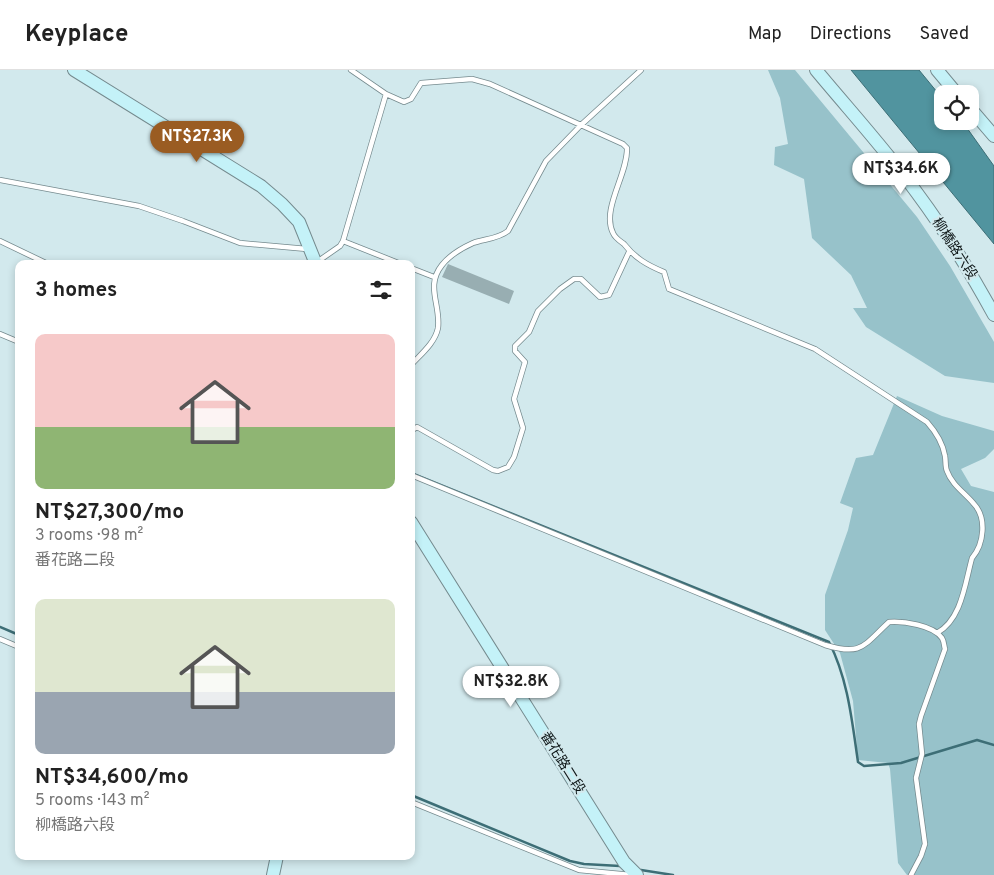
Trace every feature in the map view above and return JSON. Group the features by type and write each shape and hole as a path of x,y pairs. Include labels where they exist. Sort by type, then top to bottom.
{"main road":[{"path":"74,70 261,186 299,222 315,260"},
{"name":"柳橋路六段","path":"816,70 918,193 957,251 994,316"},
{"path":"937,70 950,85"},
{"path":"979,118 994,136"},
{"name":"番花路二段","path":"415,528 624,862 636,875"},
{"path":"273,875 275,860"}],"lane":[{"path":"351,70 386,94 404,102 411,99 421,83 472,79 490,84 623,144 627,148 628,159 610,213 613,235 635,258 664,272 669,289 815,349 927,422 934,430 945,454 946,470 952,482 976,506 983,529 982,539 977,552 972,558 957,611 949,624 937,633"},
{"path":"415,361 433,341 438,328 432,287 434,277 442,265 457,252 471,244 503,235 508,231 546,161 580,125 641,70"},
{"path":"320,260 340,246 343,241 386,94"},
{"path":"0,180 139,206 183,220 240,244 310,249"},
{"path":"0,241 40,260"},
{"path":"343,241 391,260"},
{"path":"415,428 417,427 493,470 498,471 508,467 514,457 523,428 514,399 525,362 515,351 515,346 529,332 538,311 560,289 574,279 581,279 600,297 609,295 629,252"},
{"path":"415,270 434,277"},
{"path":"0,334 15,340"},
{"path":"415,477 836,649 854,650 863,646 889,622 905,621 937,633 943,639 945,649 919,724 922,754 916,778 924,844 921,856 911,875"},
{"path":"0,639 15,645"},
{"path":"415,804 579,870 631,875"}],"shaded area":[{"path":"768,70 795,70 917,217 950,266 994,342 994,383 945,376 866,327 853,308 867,308 851,275 812,238 804,179 774,165 775,147 788,144 780,98"},
{"path":"851,70 919,70 934,88 934,130 968,130 994,166 994,244"},
{"path":"897,396 942,416 994,431 994,449 985,458 961,469 971,486 994,492 994,875 907,875 898,863 890,769 888,763 858,760 853,701 840,653 825,630 825,595 848,530 853,508 840,503 856,458 873,455"}],"building":[{"path":"448,264 514,291 509,304 442,277"}],"waterway":[{"path":"415,475 829,642 845,685 858,762 864,766 901,763 977,740 994,745"},
{"path":"0,627 15,633"},
{"path":"415,797 570,861 584,864 620,866"},
{"path":"641,870 673,875"}]}
